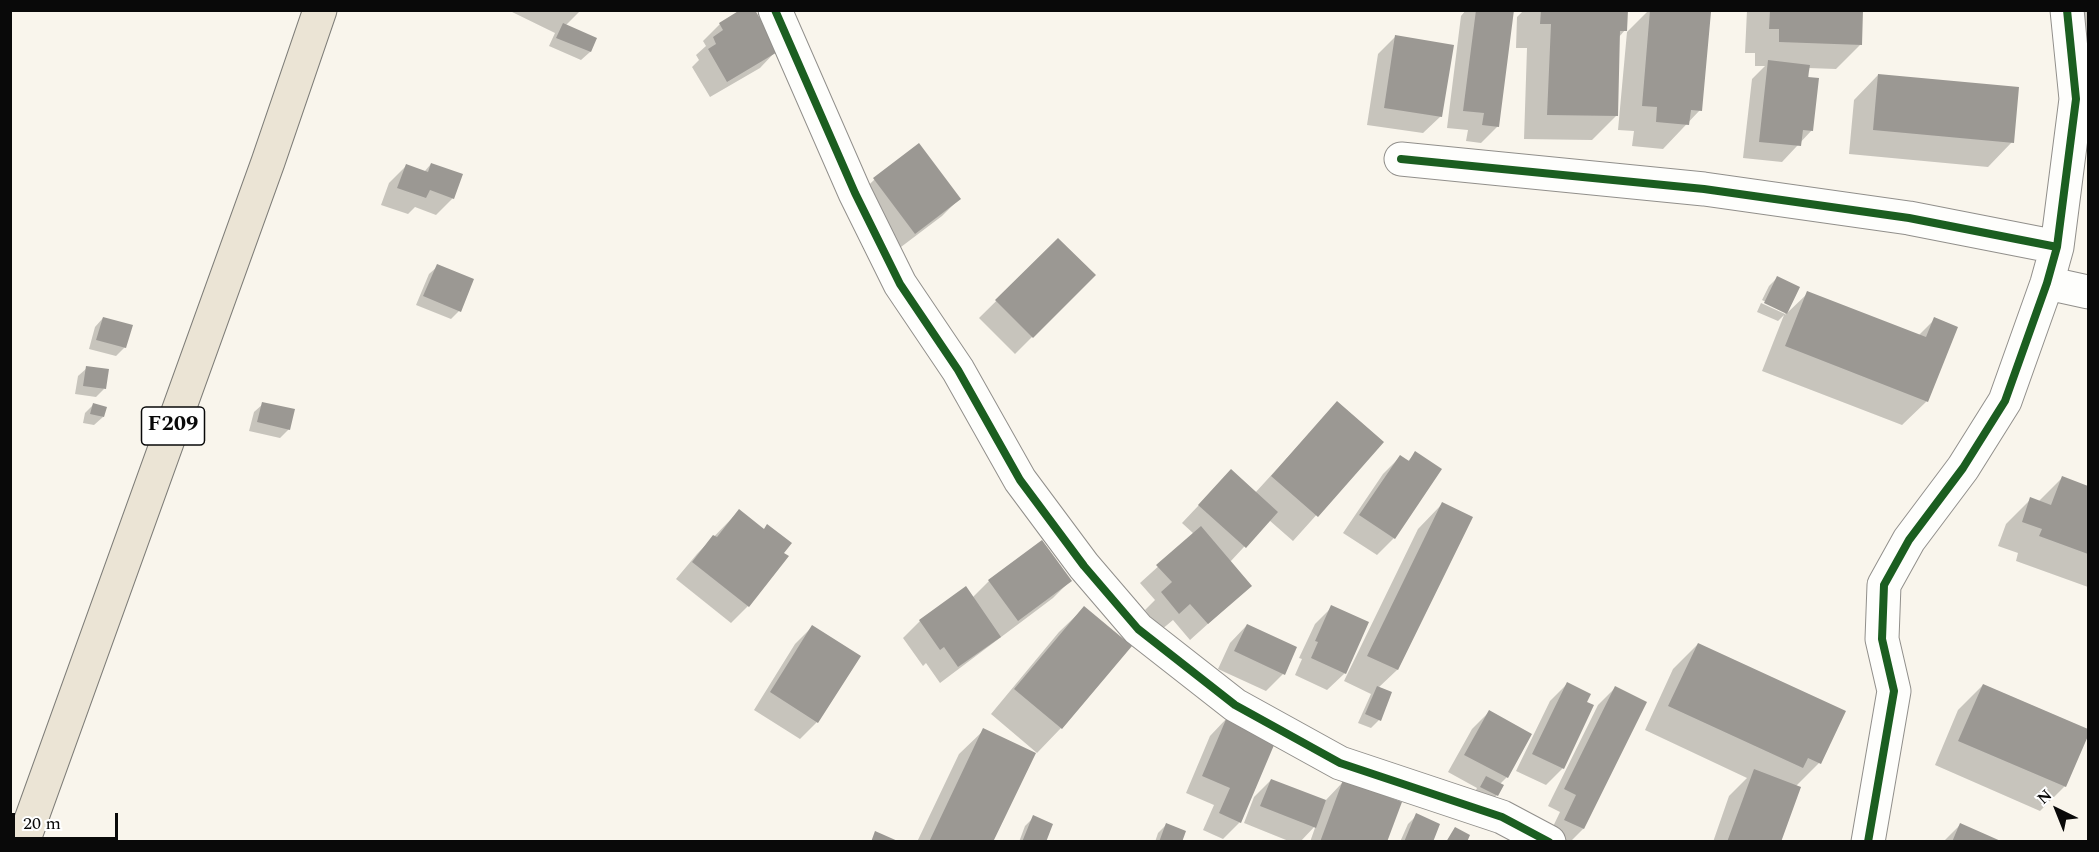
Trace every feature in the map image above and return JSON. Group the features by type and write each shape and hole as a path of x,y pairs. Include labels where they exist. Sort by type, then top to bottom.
{"main road":[{"name":"F209","path":"23,842 268,162 320,10"}],"street":[{"path":"775,10 855,193 900,284 958,370 1020,480 1084,566 1138,629 1235,705 1340,764 1502,817 1549,842"},
{"path":"1868,842 1894,691 1882,639 1884,585 1909,540 1963,468 2005,401 2047,283 2056,247 2076,99 2067,10"},
{"path":"1401,159 1704,189 1909,218 2056,247"},
{"path":"2047,283 2088,292"}],"building":[{"path":"740,10 755,10 779,51 727,82 708,49 716,44 713,37 723,30 719,23"},
{"path":"1476,10 1514,10 1499,127 1482,125 1484,113 1463,111"},
{"path":"1541,10 1628,10 1627,31 1620,31 1618,116 1547,115 1551,24 1540,24"},
{"path":"1650,10 1711,12 1702,111 1691,110 1689,125 1656,122 1657,107 1642,106"},
{"path":"1770,10 1863,10 1862,45 1779,42 1779,29 1769,29"},
{"path":"563,23 597,38 591,52 556,38"},
{"path":"1395,35 1454,45 1442,117 1384,108"},
{"path":"1768,60 1810,65 1808,77 1819,78 1813,131 1803,130 1801,146 1759,142"},
{"path":"1878,74 2019,87 2014,143 1873,130"},
{"path":"919,143 961,199 915,234 873,178"},
{"path":"431,163 463,174 454,199 430,190 426,198 397,188 406,164 428,172"},
{"path":"1058,238 1096,275 1033,338 995,300"},
{"path":"437,264 474,279 461,312 423,296"},
{"path":"1777,276 1800,287 1787,314 1764,303"},
{"path":"1807,291 1926,337 1934,317 1958,327 1928,402 1785,346"},
{"path":"103,317 133,325 126,348 96,340"},
{"path":"86,366 109,369 106,389 83,386"},
{"path":"1337,401 1384,442 1318,517 1271,476"},
{"path":"262,402 295,409 290,430 257,422"},
{"path":"93,403 107,407 104,417 90,414"},
{"path":"1415,451 1442,469 1395,539 1359,515 1400,455 1409,461"},
{"path":"1231,469 1278,512 1246,548 1198,505"},
{"path":"2062,476 2088,486 2088,554 2039,536 2042,529 2022,522 2030,497 2051,505"},
{"path":"1442,502 1473,517 1398,670 1367,656"},
{"path":"739,509 764,529 767,524 792,543 784,553 789,556 749,607 692,562 713,535 717,537"},
{"path":"1201,526 1252,586 1208,624 1190,604 1179,614 1161,592 1172,582 1156,565"},
{"path":"1042,540 1072,581 1018,621 988,580"},
{"path":"966,586 1001,637 958,667 944,647 940,650 919,620"},
{"path":"1331,605 1369,622 1346,674 1311,658 1318,642 1315,641"},
{"path":"1084,606 1132,646 1062,729 1014,689"},
{"path":"1247,624 1297,647 1285,675 1234,651"},
{"path":"812,625 861,656 818,723 770,692"},
{"path":"1698,643 1846,711 1821,764 1808,758 1803,768 1668,706"},
{"path":"1567,682 1591,694 1587,702 1594,705 1564,769 1532,754"},
{"path":"1983,684 2088,729 2088,736 2066,787 1958,741"},
{"path":"1377,686 1392,692 1381,721 1365,714"},
{"path":"1615,686 1647,702 1584,829 1564,820 1576,795 1564,789"},
{"path":"1489,710 1532,734 1508,778 1464,755"},
{"path":"1227,717 1277,738 1241,823 1219,813 1230,788 1202,776"},
{"path":"983,728 1036,753 993,842 929,842"},
{"path":"1754,769 1801,787 1781,842 1727,842"},
{"path":"1486,776 1504,785 1498,796 1480,787"},
{"path":"1271,779 1326,800 1316,828 1260,806"},
{"path":"1343,780 1402,802 1387,842 1320,842"},
{"path":"1416,813 1440,824 1433,842 1404,842"},
{"path":"1033,815 1053,824 1046,842 1022,842"},
{"path":"1166,823 1186,831 1182,842 1159,842"},
{"path":"1960,823 2003,842 1952,842"},
{"path":"1455,827 1470,835 1467,842 1446,842"},
{"path":"875,831 900,842 871,842"}],"cycle path":[{"path":"775,10 855,193 900,284 958,370 1020,480 1084,566 1138,629 1235,705 1340,763 1502,817 1549,842"},
{"path":"1868,842 1894,691 1882,639 1884,585 1909,540 1963,468 2005,401 2047,283 2057,247 2076,99 2067,10"},
{"path":"1401,159 1704,189 1909,218 2057,247"}]}
